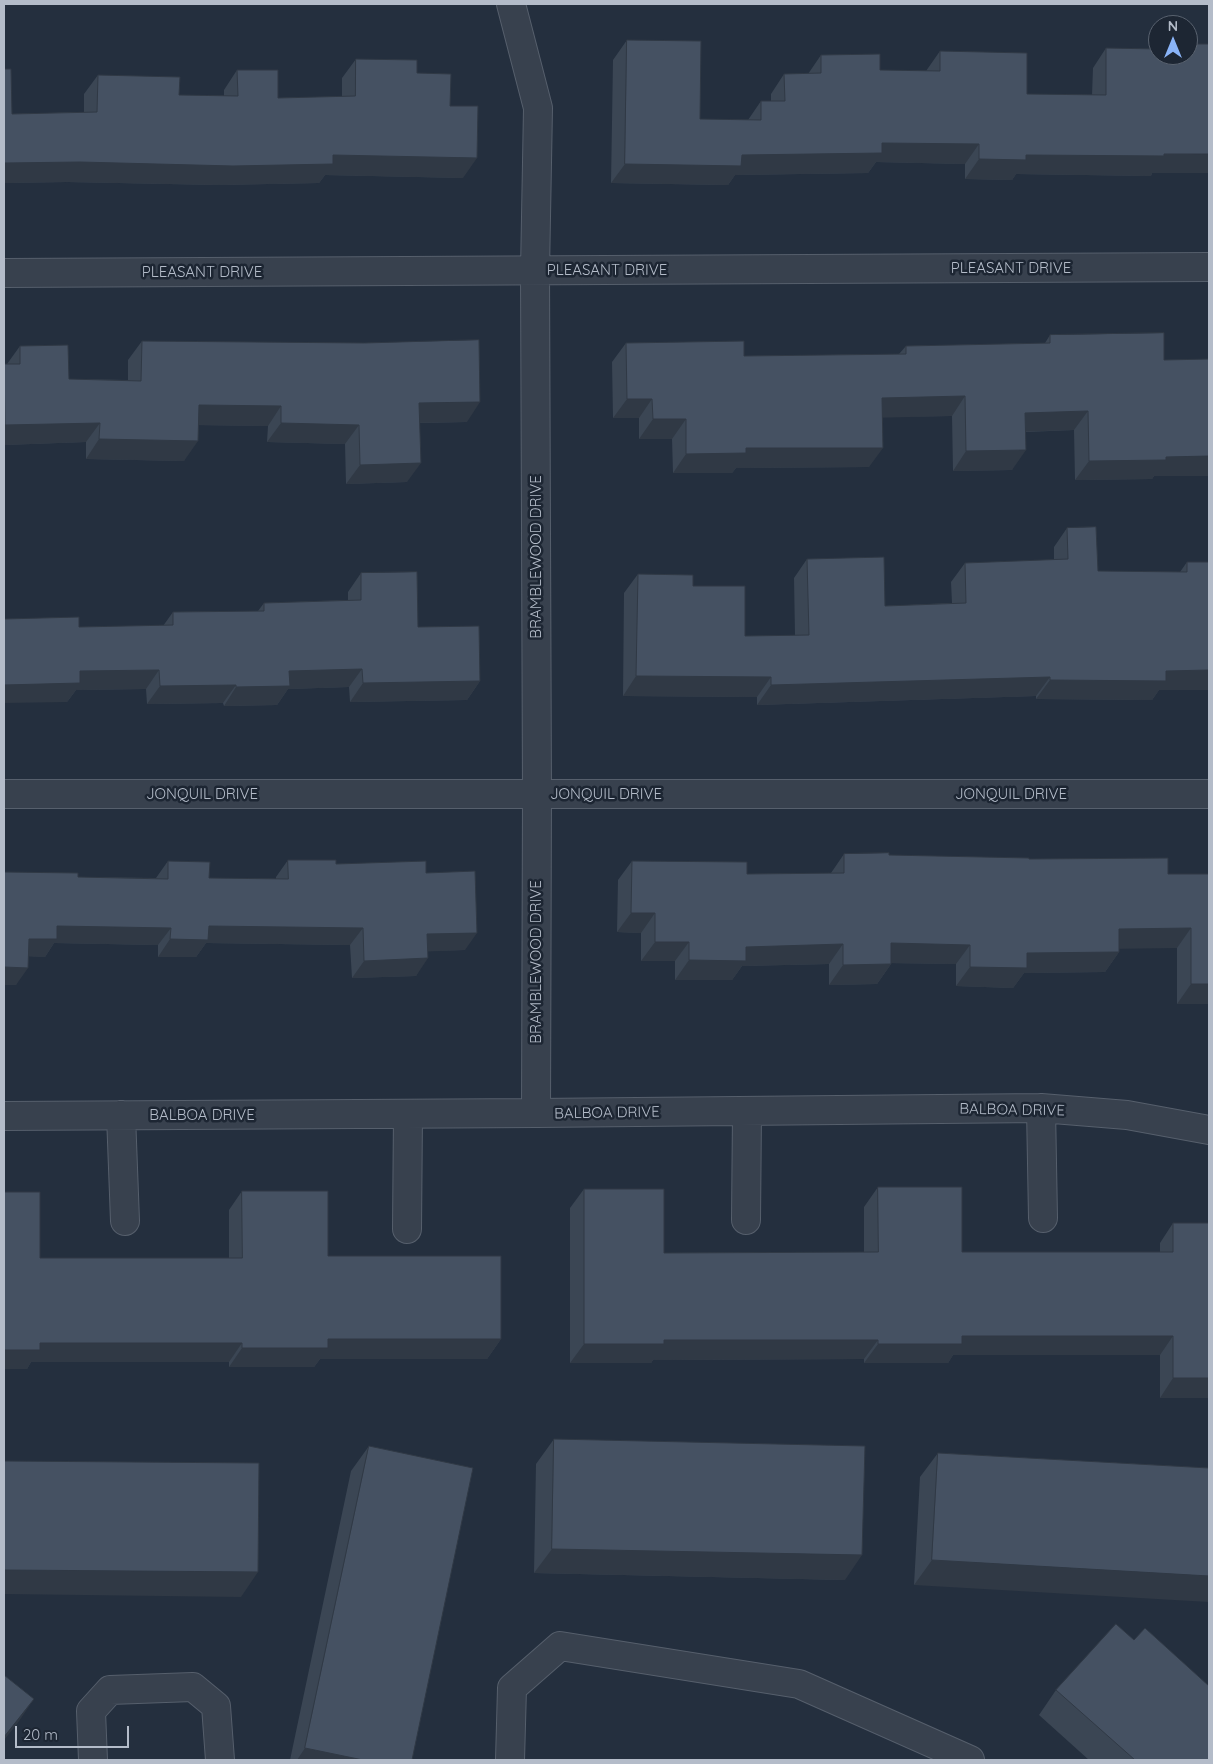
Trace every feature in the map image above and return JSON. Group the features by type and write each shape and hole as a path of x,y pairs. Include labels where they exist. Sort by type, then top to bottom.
{"street":[{"name":"BRAMBLEWOOD DRIVE","path":"511,4 538,108 535,270 536,1114"},
{"name":"PLEASANT DRIVE","path":"4,273 1209,267"},
{"name":"JONQUIL DRIVE","path":"4,794 1209,794"},
{"name":"BALBOA DRIVE","path":"4,1116 536,1114 1041,1108 1127,1115 1209,1130"},
{"path":"1041,1108 1043,1218"},
{"path":"746,1220 747,1112"},
{"path":"407,1229 408,1114"},
{"path":"121,1115 125,1221"},
{"path":"510,1760 512,1688 560,1646 799,1684 970,1760"},
{"path":"93,1760 91,1711 110,1690 193,1687 216,1706 220,1760"}],"building":[{"path":"627,40 701,41 700,119 761,120 761,101 785,101 784,74 821,73 821,55 880,54 880,70 940,71 940,51 1027,53 1027,94 1106,95 1106,48 1148,49 1148,65 1198,65 1198,44 1209,44 1209,154 1164,154 1164,156 1026,155 1026,160 979,159 979,144 882,143 882,153 742,155 741,166 625,164"},
{"path":"356,59 417,60 417,73 451,74 450,106 478,106 477,158 333,155 333,164 233,166 80,162 4,163 4,69 11,69 12,114 97,112 98,75 180,77 179,95 238,96 237,70 278,70 278,98 355,96"},
{"path":"1164,333 1164,360 1209,359 1209,456 1166,457 1166,460 1089,461 1088,411 1025,413 1026,450 966,451 965,396 882,398 883,448 746,448 746,453 686,454 686,419 653,419 652,399 627,399 626,343 744,341 744,356 906,354 906,346 1050,343 1050,335"},
{"path":"479,340 480,402 419,403 421,463 360,465 359,425 281,423 281,406 199,405 198,441 99,439 100,423 5,425 4,364 20,364 20,346 68,345 69,379 141,381 142,341 364,343"},
{"path":"1096,527 1098,571 1187,572 1187,562 1209,562 1209,670 1166,671 1166,681 1050,680 1050,677 771,685 771,677 636,676 638,574 693,575 693,586 745,586 745,636 809,635 807,559 884,557 885,606 966,603 965,563 1068,559 1067,528"},
{"path":"417,572 418,627 479,626 480,681 363,683 362,669 289,671 290,686 160,686 159,670 80,671 80,683 4,685 4,619 79,617 79,627 173,625 173,612 264,611 264,603 361,600 361,573"},
{"path":"889,853 889,855 1029,859 1168,858 1168,874 1209,874 1209,984 1191,984 1191,928 1119,929 1119,952 1027,953 1027,968 970,967 970,945 891,943 891,964 843,965 843,944 746,947 746,961 689,960 689,942 655,942 655,913 631,913 632,861 747,862 747,874 844,873 844,854"},
{"path":"288,860 336,860 336,864 426,861 426,873 475,871 477,933 427,934 428,958 364,961 363,928 209,926 208,940 170,939 171,928 57,926 57,939 29,939 28,968 4,967 4,872 78,873 78,877 168,879 168,861 210,862 209,878 288,879"},
{"path":"878,1187 962,1187 962,1252 1173,1252 1173,1223 1209,1223 1209,1378 1173,1378 1173,1336 962,1336 962,1344 878,1344 878,1340 664,1340 664,1344 584,1344 584,1189 664,1189 664,1253 878,1252"},
{"path":"242,1191 328,1191 328,1256 501,1256 501,1339 328,1339 328,1348 242,1348 242,1343 40,1343 40,1350 4,1350 4,1192 40,1192 40,1258 242,1258"},
{"path":"554,1439 865,1446 862,1555 552,1549"},
{"path":"369,1446 473,1468 412,1760 363,1760 305,1748"},
{"path":"938,1453 1209,1468 1209,1576 932,1560"},
{"path":"4,1461 259,1463 258,1572 4,1570"},
{"path":"1116,1624 1134,1640 1145,1628 1209,1686 1209,1760 1135,1760 1056,1690"},
{"path":"4,1675 34,1699 4,1737"}]}
